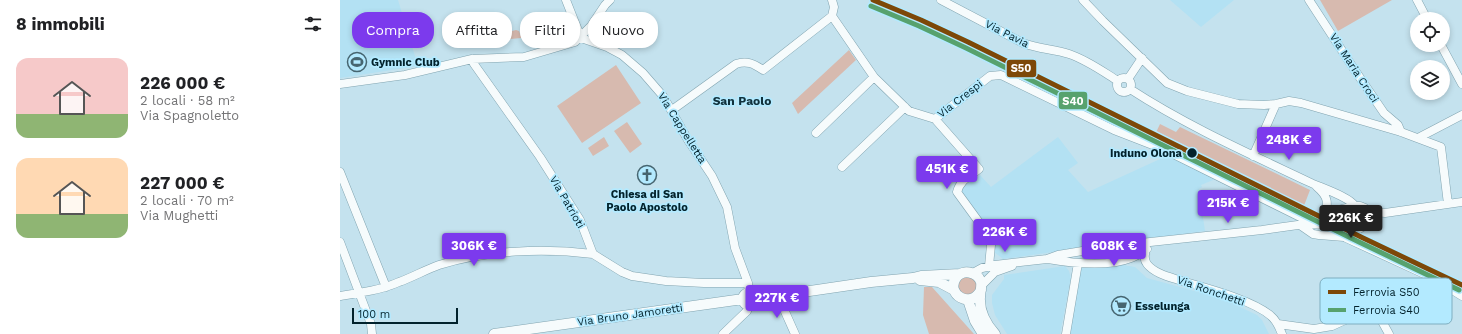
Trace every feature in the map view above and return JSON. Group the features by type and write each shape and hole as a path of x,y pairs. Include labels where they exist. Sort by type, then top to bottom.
{"main road":[{"path":"981,288 976,297 968,300 960,297 954,290 954,281 960,274 968,272 979,278 981,288 980,299 984,319 995,334"},
{"name":"Via Bruno Jamoretti","path":"494,334 749,296 778,296 871,282 921,276 960,274"},
{"name":"Via Bruno Jamoretti","path":"913,278 939,282 954,290"},
{"path":"968,300 975,321 983,334"}],"street":[{"path":"566,0 581,38"},
{"path":"340,84 405,76 472,59 524,57 575,42 581,38 591,26 610,0"},
{"path":"672,110 736,64 748,62 763,70 832,16 834,8 832,0"},
{"name":"Via Pavia","path":"940,0 1023,43 1033,47 1069,54 1097,66 1118,81"},
{"path":"1084,0 1103,21 1167,83 1187,92 1238,104 1264,105 1290,101 1401,132 1441,148 1448,204"},
{"name":"Via Maria Croci","path":"1309,0 1354,70 1384,113 1398,125 1401,132"},
{"path":"1417,0 1423,12"},
{"name":"Via Crespi","path":"832,16 874,77 909,111 935,119 990,76 1001,75 1114,130 1163,149 1295,215 1302,224"},
{"name":"Via Cappelletta","path":"581,38 607,47 622,55 643,73 656,87 672,110 688,140 712,176 727,207 735,248 749,296"},
{"path":"1445,52 1462,84"},
{"path":"1128,79 1142,58"},
{"name":"Via Patrioti","path":"472,59 474,64 540,157 580,220 593,254"},
{"path":"816,133 874,77"},
{"path":"1128,79 1123,78 1118,81 1117,87 1122,92 1130,89"},
{"path":"1128,79 1131,84 1130,89"},
{"path":"1130,89 1187,123 1253,156 1350,201 1355,206"},
{"path":"1253,156 1276,104"},
{"path":"842,168 905,107"},
{"path":"1418,138 1462,114"},
{"path":"935,119 979,169 962,181 958,186 957,192 989,236 991,245 989,266"},
{"path":"340,172 386,287"},
{"path":"1315,185 1324,193 1326,197 1326,221 1328,225"},
{"path":"1302,224 1330,212 1355,206 1360,206 1367,211 1385,213 1462,202"},
{"path":"1367,211 1369,221"},
{"path":"1295,215 1298,220 1313,234 1319,235 1344,233 1358,229 1366,226 1369,221 1385,213"},
{"path":"1047,259 1058,254 1126,247 1302,224 1328,225 1433,278"},
{"path":"972,273 989,266 1047,259 1081,263 1124,260 1138,255 1146,249 1163,241"},
{"path":"340,242 371,324 372,334"},
{"path":"1066,334 1081,263 1087,256 1126,247"},
{"name":"Via Ronchetti","path":"1146,249 1144,256 1146,262 1151,268 1160,274 1211,290 1256,307 1270,316 1278,324 1282,334"},
{"path":"340,296 386,287 440,265 479,256 545,251 574,252 593,254 622,272 632,276 666,281 704,283 749,296 747,311 723,334"},
{"path":"981,288 995,272 1024,262"},
{"path":"1452,290 1462,296"},
{"path":"778,296 795,334"},
{"path":"1278,324 1314,329 1336,324"},
{"path":"1383,324 1388,334"}],"shaded area":[{"path":"340,0 398,0 402,12 352,12 352,48 413,48 418,66 340,78"},
{"path":"1170,0 1234,0 1201,27"},
{"path":"1320,0 1392,0 1338,31"},
{"path":"512,31 519,31 520,38 512,39"},
{"path":"849,50 856,60 798,114 792,103"},
{"path":"616,65 641,103 582,143 557,106"},
{"path":"627,122 642,144 630,153 614,131"},
{"path":"1160,124 1176,132 1180,127 1310,190 1302,211 1152,141"},
{"path":"604,137 609,146 593,156 588,148"},
{"path":"1058,137 1078,163 1068,170 1088,192 1171,154 1218,178 1201,185 1202,187 1199,189 1205,231 1003,259 993,251 960,193 961,188 980,175 991,187"},
{"name":"Esselunga","path":"1117,264 1135,267 1147,278 1198,292 1210,293 1257,315 1262,320 1269,334 1069,334 1081,268"},
{"path":"1065,266 1069,271 1071,278 1060,334 1007,334 995,315 992,303 992,295 1004,279 1004,275"},
{"path":"970,275 979,286 970,296 958,291 958,280"},
{"path":"924,287 932,287 974,334 929,334 923,315"}],"rail line":[{"name":"S50","path":"873,0 968,42 1361,237 1447,278"},
{"name":"S40","path":"871,6 966,48 1434,278"},
{"name":"S50","path":"1452,280 1462,285"},
{"name":"S40","path":"1452,287 1459,290"}],"place":[{"name":"Gymnic Club","path":"357,62"},
{"name":"Induno Olona","path":"1192,153"},
{"name":"Chiesa di San Paolo Apostolo","path":"647,175"},
{"name":"Esselunga","path":"1121,306"}],"district":[{"name":"San Paolo","path":"742,101"}]}
